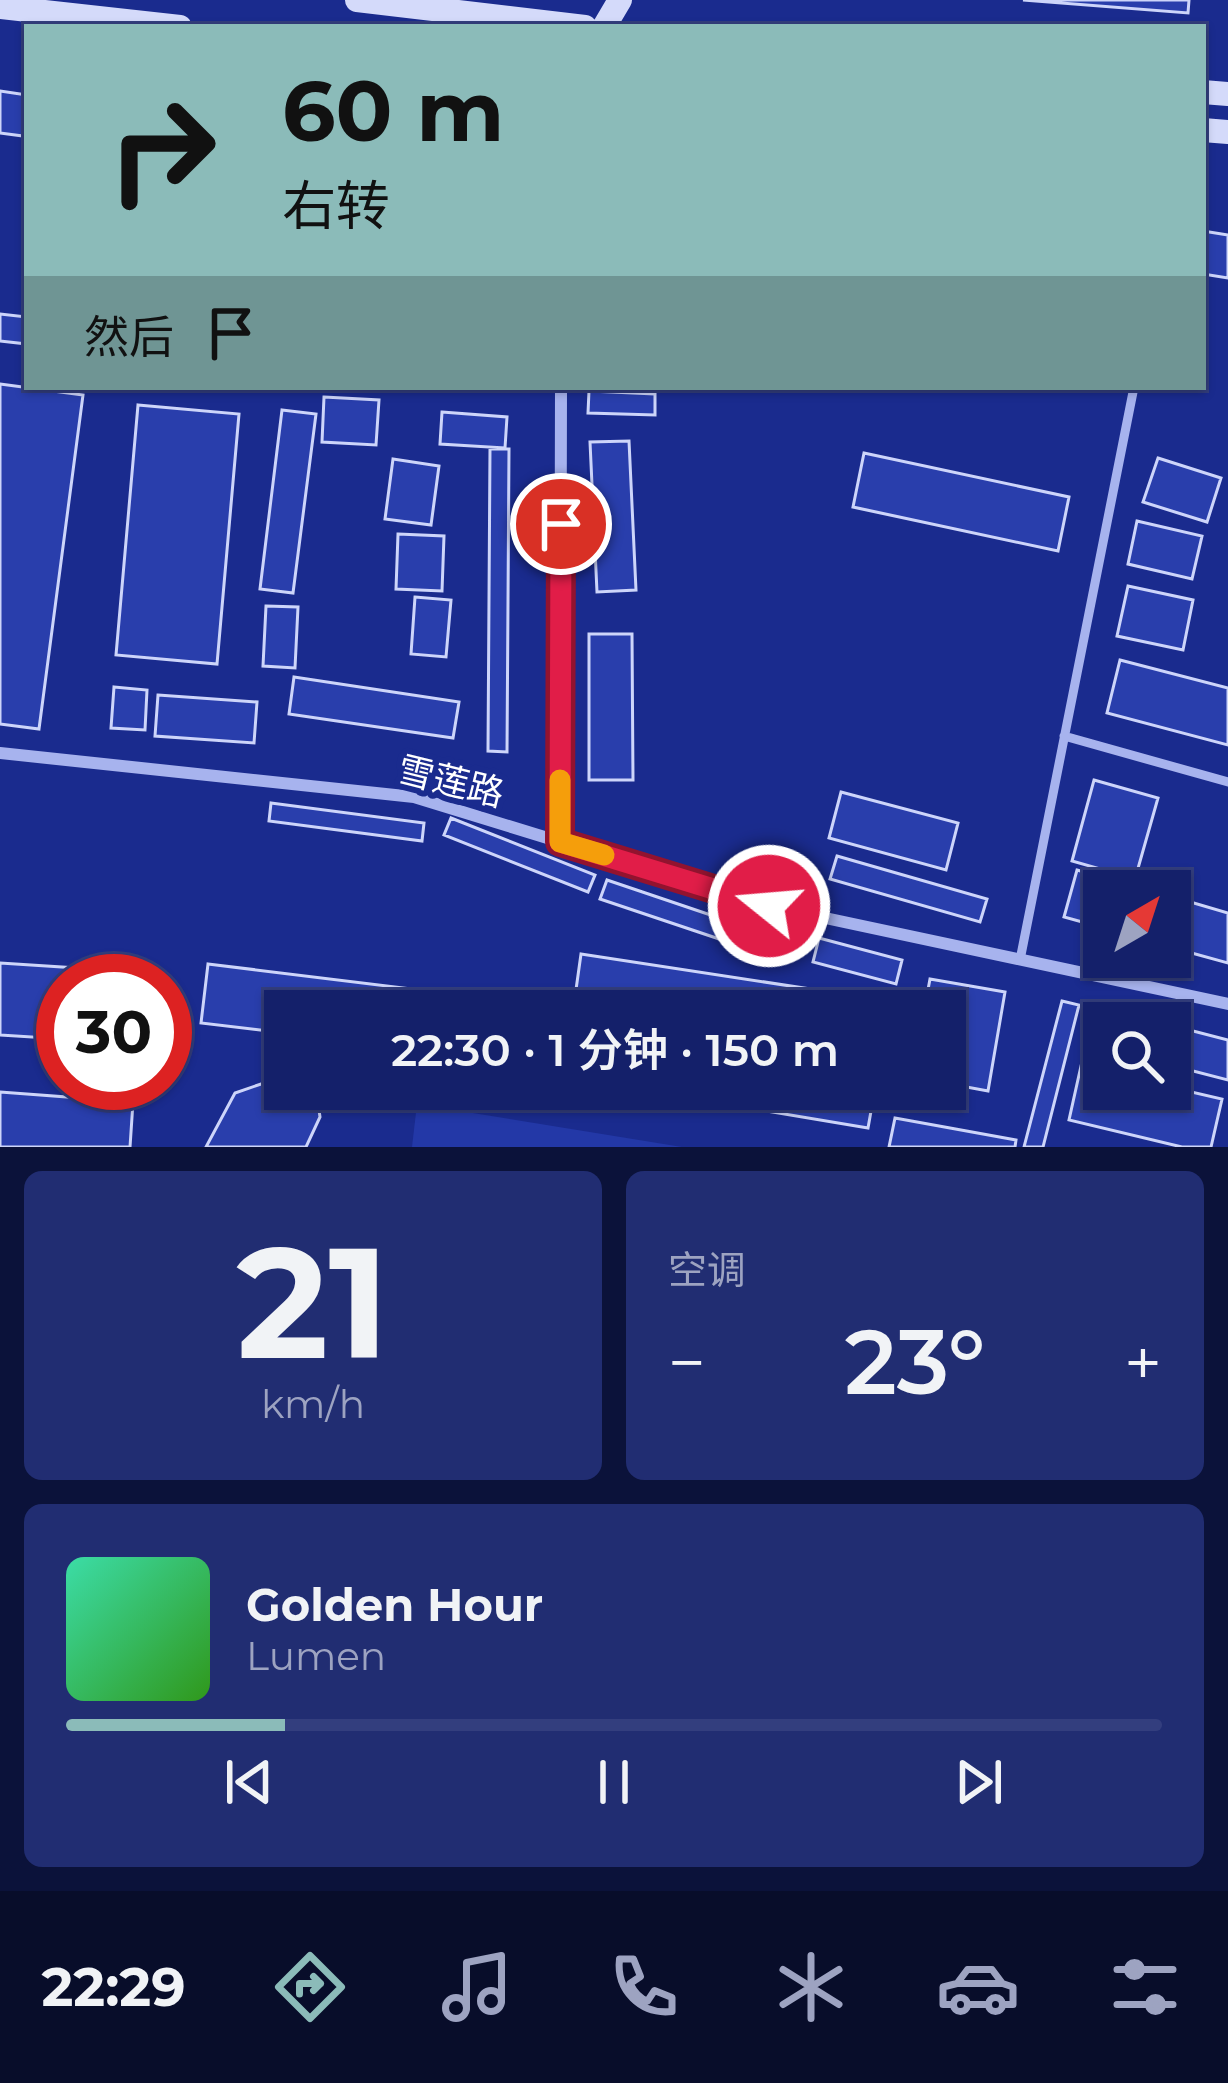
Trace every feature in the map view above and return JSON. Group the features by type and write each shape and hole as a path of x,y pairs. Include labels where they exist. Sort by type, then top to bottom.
{"main road":[{"path":"357,0 558,24"},
{"path":"0,7 153,24"}],"street":[{"path":"560,842 561,390"},
{"name":"雪莲路","path":"0,753 414,797 769,906 1228,1004"}],"lane":[{"path":"1020,960 1134,390"},
{"path":"1064,736 1228,782"}],"shaded area":[{"path":"416,1110 454,1110 682,1147 412,1147"}],"building":[{"path":"1023,0 1189,0 1188,13"},
{"path":"0,91 24,95 23,136 0,133"},
{"path":"1206,231 1228,235 1228,278 1206,274"},
{"path":"0,314 24,317 24,344 0,341"},
{"path":"0,384 83,395 39,729 0,724"},
{"path":"589,391 655,394 655,415 588,413"},
{"path":"324,397 379,400 376,445 322,442"},
{"path":"138,405 239,414 217,664 116,655"},
{"path":"282,410 316,414 293,593 260,589"},
{"path":"442,412 507,417 505,448 440,444"},
{"path":"629,441 636,590 597,592 590,442"},
{"path":"490,449 509,449 507,752 488,751"},
{"path":"864,453 1069,497 1058,551 853,507"},
{"path":"1158,458 1221,478 1207,522 1143,502"},
{"path":"393,459 439,466 431,525 385,519"},
{"path":"1137,521 1202,536 1192,579 1128,564"},
{"path":"398,534 444,536 442,591 396,589"},
{"path":"1128,586 1193,600 1183,650 1117,636"},
{"path":"415,597 451,600 446,657 411,654"},
{"path":"266,606 298,607 295,668 263,666"},
{"path":"589,634 632,634 633,780 589,780"},
{"path":"1120,660 1228,688 1228,745 1107,713"},
{"path":"294,677 459,702 453,738 289,714"},
{"path":"114,687 147,690 145,730 111,728"},
{"path":"158,695 257,702 254,743 155,736"},
{"path":"1094,780 1158,798 1138,870 1104,870 1072,861"},
{"path":"841,792 958,823 946,870 829,838"},
{"path":"271,803 424,823 422,841 269,821"},
{"path":"451,818 595,875 588,892 444,835"},
{"path":"837,856 987,899 980,922 830,879"},
{"path":"1077,870 1083,872 1083,922 1064,917"},
{"path":"607,880 761,932 755,951 600,899"},
{"path":"1191,902 1228,913 1228,963 1191,953"},
{"path":"819,938 902,960 896,984 813,962"},
{"path":"581,954 817,990 576,990"},
{"path":"0,963 36,965 36,1037 0,1035"},
{"path":"208,964 420,990 264,990 264,1030 201,1023"},
{"path":"930,979 1005,992 988,1091 966,1087 966,990 928,990"},
{"path":"1062,1001 1079,1005 1043,1147 1024,1147"},
{"path":"1191,1030 1228,1040 1228,1080 1191,1070"},
{"path":"1081,1066 1083,1110 1191,1110 1191,1092 1222,1099 1211,1147 1182,1147 1069,1120"},
{"path":"264,1083 264,1110 319,1110 306,1147 206,1147 235,1093"},
{"path":"0,1092 36,1095 36,1110 132,1110 130,1147 0,1147"},
{"path":"760,1110 871,1110 868,1128"},
{"path":"895,1118 1016,1140 1015,1147 889,1147"}],"slow traffic":[{"path":"560,780 560,842 604,855"}],"route":[{"path":"561,524 560,842 769,906"}]}
